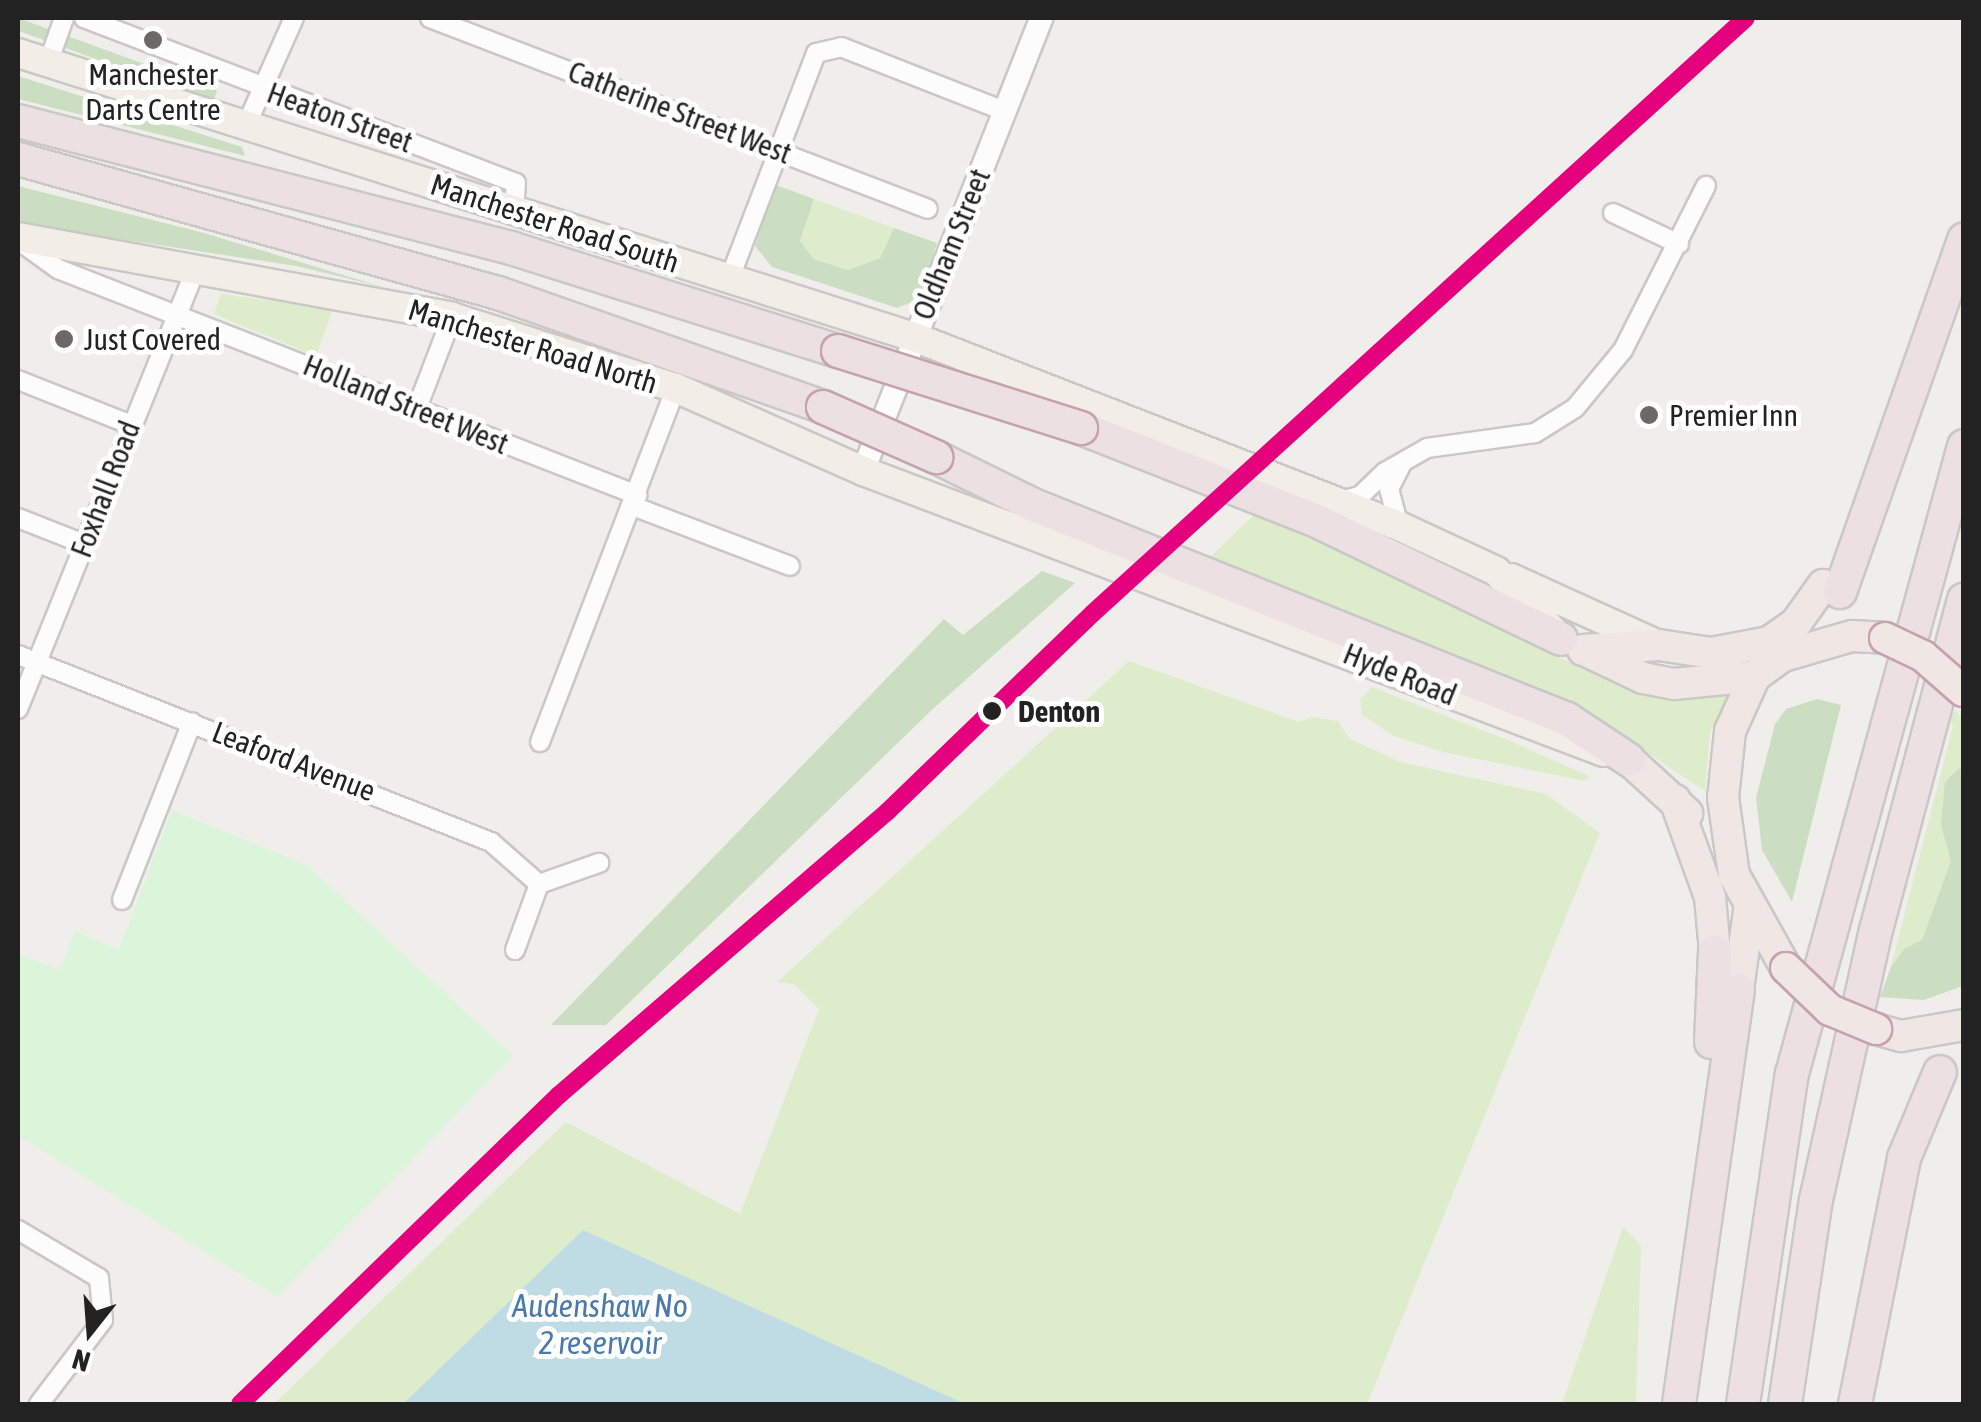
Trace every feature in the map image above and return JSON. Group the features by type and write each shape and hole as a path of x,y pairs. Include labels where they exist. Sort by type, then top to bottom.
{"highway":[{"path":"18,122 512,248 1331,506 1572,644 1643,678 1674,684 1755,676 1818,627 1831,589 1854,546 1964,240"},
{"path":"18,159 498,293 823,407 1281,614 1567,719 1629,760 1675,800 1734,875"},
{"path":"1743,1404 1792,1074 1964,446"},
{"path":"1572,644 1659,645 1711,653 1770,642 1831,589"},
{"path":"1785,1404 1816,1200 1876,930 1964,600"},
{"path":"1783,656 1852,636 1885,638 1924,656 1964,692"},
{"path":"1755,676 1725,753 1723,798 1734,875 1749,912 1786,968 1830,1010 1901,1036 1963,1025"},
{"path":"1675,800 1710,897 1715,952 1701,1221"},
{"path":"1679,1404 1701,1221 1749,912"},
{"path":"1855,1404 1904,1158 1963,1025"}],"main road":[{"name":"Manchester Road South","path":"18,53 914,337 1089,404 1331,506"},
{"name":"Manchester Road North","path":"18,239 452,317 676,388 863,471 1281,614"},
{"path":"1331,506 1398,526 1659,645"},
{"path":"1496,571 1572,644"}],"street":[{"path":"48,63 64,18"},
{"name":"Heaton Street","path":"84,18 516,183 514,209"},
{"path":"245,128 294,18"},
{"name":"Catherine Street West","path":"430,18 928,209"},
{"name":"Oldham Street","path":"863,471 1041,18"},
{"path":"730,280 816,53 841,47 1004,111"},
{"path":"1331,506 1360,496 1403,460 1427,448 1552,427 1609,371 1679,244 1706,186"},
{"path":"1613,213 1679,244"},
{"name":"Holland Street West","path":"18,239 58,269 417,408 790,566"},
{"name":"Foxhall Road","path":"18,709 26,658 84,544 194,270"},
{"path":"417,408 452,317"},
{"path":"18,380 129,424"},
{"path":"540,742 676,388"},
{"path":"1398,526 1389,488 1403,460"},
{"path":"18,518 84,544"},
{"name":"Leaford Avenue","path":"26,658 491,842 540,884"},
{"path":"122,900 192,722"},
{"path":"515,950 540,884 599,863"},
{"path":"18,1230 99,1278 103,1320 39,1404"}],"green space":[{"path":"18,18 217,91 213,102 18,31"},
{"path":"18,76 242,147 245,156 18,99"},
{"path":"776,185 814,199 800,241 814,259 848,270 880,258 894,228 937,243 919,299 897,308 772,267 755,246"},
{"path":"18,186 204,233 383,287 296,266 40,227 18,220"},
{"path":"814,199 894,228 880,258 848,270 814,258 800,242"},
{"path":"221,294 333,309 316,356 214,314"},
{"path":"1258,511 1621,687 1663,697 1730,691 1710,732 1705,791 1601,722 1206,561"},
{"path":"1042,571 1075,583 935,707 606,1025 551,1025 944,619 963,635"},
{"path":"1129,661 1299,722 1311,717 1338,721 1350,739 1400,762 1546,794 1600,833 1367,1404 965,1404 583,1230 403,1404 274,1404 566,1122 740,1214 819,1009 794,984 777,982"},
{"path":"1372,687 1589,776 1586,781 1443,752 1394,736 1362,715 1360,699"},
{"path":"1817,699 1841,705 1792,902 1762,850 1756,798 1775,724 1786,709"},
{"path":"1956,710 1963,720 1963,769 1941,825 1951,861 1922,941 1904,949 1891,967 1953,726 1948,717"},
{"path":"1963,769 1963,986 1924,1000 1880,997 1891,967 1904,949 1922,940 1951,861 1941,825 1945,782"},
{"path":"172,810 306,865 513,1056 277,1297 18,1135 19,955 61,970 75,931 119,950"},
{"path":"1623,1227 1641,1245 1636,1404 1562,1404"}],"water":[{"name":"Audenshaw No 2 reservoir","path":"583,1230 965,1404 403,1404"}],"transit line":[{"path":"240,1404 559,1095 887,812 1093,613 1746,18"}],"place":[{"name":"Manchester Darts Centre","path":"153,40"},
{"name":"Just Covered","path":"64,339"},
{"name":"Premier Inn","path":"1649,415"},
{"name":"Denton","path":"992,711"}]}
